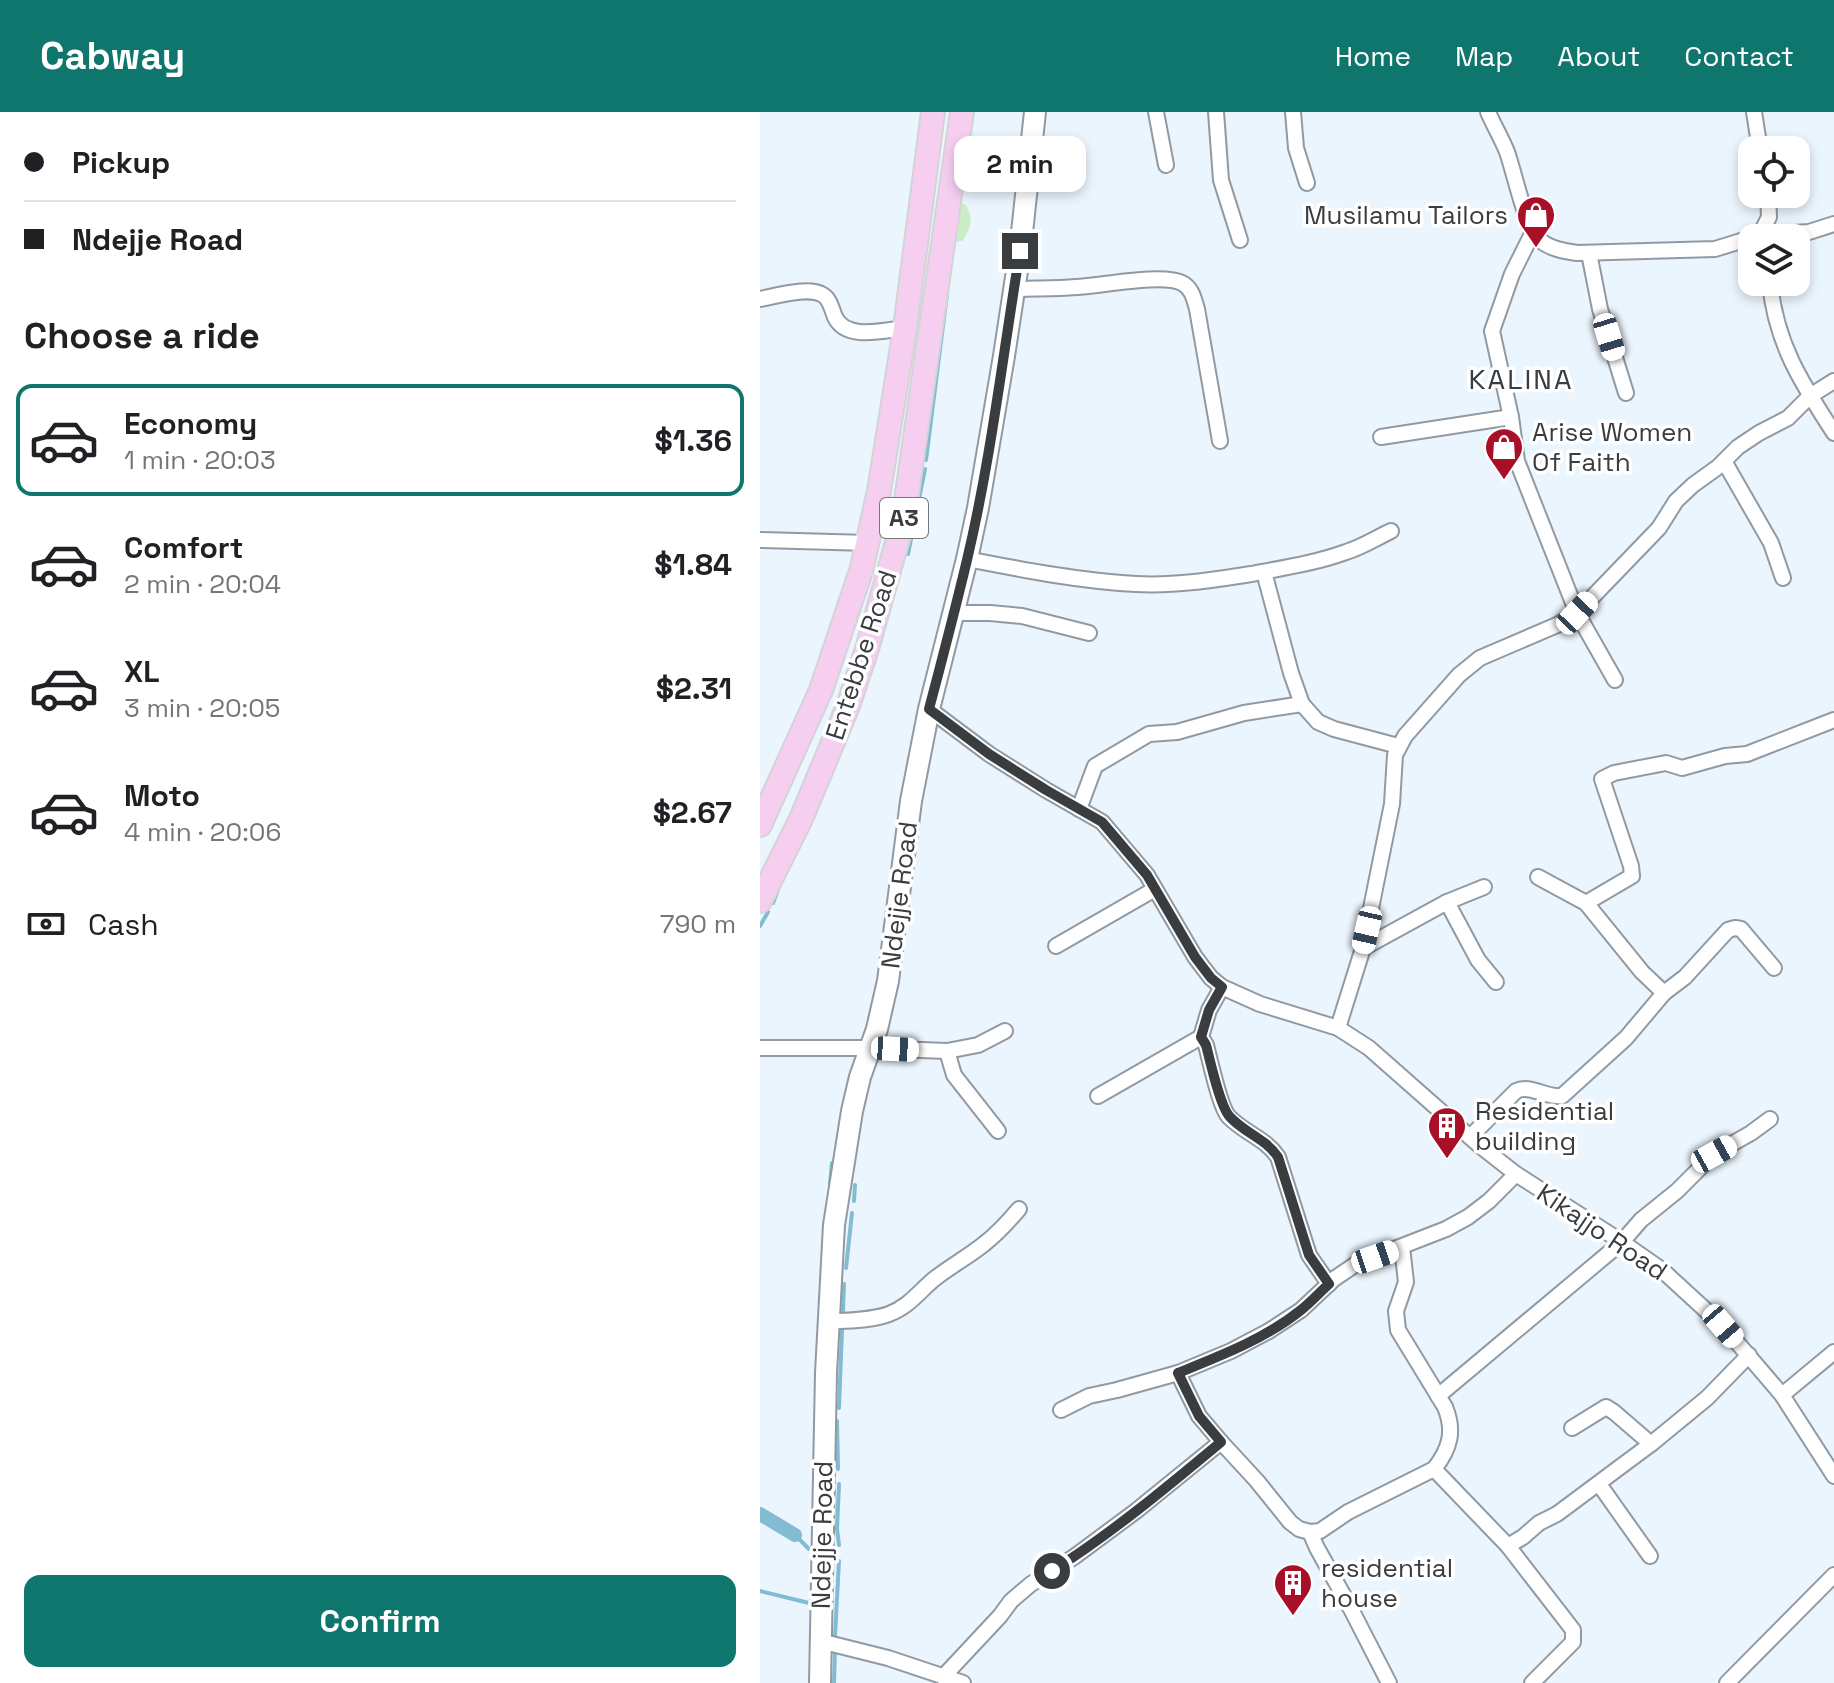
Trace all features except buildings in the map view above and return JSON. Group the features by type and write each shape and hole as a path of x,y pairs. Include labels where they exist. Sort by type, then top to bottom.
{"main road":[{"name":"Entebbe Road","path":"760,825 768,793 821,690 868,543 905,328 933,112"},
{"name":"Entebbe Road","path":"760,901 801,819 848,706 906,510 962,112"}],"street":[{"name":"Ndejje Road","path":"820,1683 828,1322 834,1225 860,1077 877,1029 888,981 911,801 929,709 967,559 1002,368 1020,251 1035,112"},
{"path":"1156,112 1166,165"},
{"path":"1216,112 1221,180 1240,240"},
{"path":"1293,112 1296,148 1307,183"},
{"path":"1488,112 1506,149 1527,221 1541,241 1557,249 1577,253 1715,249 1738,243"},
{"path":"1754,112 1758,136"},
{"path":"1810,232 1834,224"},
{"path":"1533,232 1512,274 1492,331 1511,417 1517,461 1577,613 1615,680"},
{"path":"1589,253 1600,309 1626,393"},
{"path":"1014,289 1153,280 1183,283 1193,294 1197,309 1220,441"},
{"path":"760,299 814,292 827,299 838,323 851,331 905,328"},
{"path":"1773,296 1787,355 1834,433"},
{"path":"1338,1028 1363,948 1392,804 1398,746 1459,675 1480,658 1557,625 1577,613 1659,528 1676,501 1693,485 1738,447 1788,418 1810,396 1834,381"},
{"path":"1381,437 1511,417"},
{"path":"1724,461 1771,543 1783,578"},
{"path":"967,559 1009,568 1136,584 1174,584 1308,563 1349,552 1391,531"},
{"path":"760,540 868,543"},
{"path":"1264,572 1302,704 1318,722 1398,746"},
{"path":"953,613 1022,616 1089,633"},
{"path":"1079,809 1095,766 1149,734 1177,732 1244,713 1302,704"},
{"name":"Kikajjo Road","path":"929,709 989,754 1102,822 1147,875 1195,957 1222,987 1260,1004 1338,1028 1379,1056 1516,1174 1662,1270 1723,1326 1749,1355 1782,1395 1834,1476"},
{"path":"1586,903 1632,876 1602,779 1614,773 1666,763 1682,768 1725,756 1747,754 1834,720"},
{"path":"1538,877 1586,903 1642,972 1664,993"},
{"path":"1363,948 1447,902 1484,887"},
{"path":"1056,946 1155,889"},
{"path":"1447,902 1478,960 1496,982"},
{"path":"1470,1137 1522,1088 1562,1096 1626,1038 1664,993 1685,977 1728,930 1741,929 1774,968"},
{"path":"1098,1096 1201,1037 1209,1010 1222,987"},
{"path":"760,1048 947,1051 978,1045 1005,1031"},
{"path":"1201,1037 1226,1114 1249,1133 1269,1144 1278,1157 1309,1255 1329,1284"},
{"path":"947,1051 954,1075 998,1131"},
{"path":"1438,1396 1622,1242 1641,1220 1677,1191 1714,1154 1770,1119"},
{"path":"1061,1410 1089,1396 1178,1373 1231,1351 1301,1310 1356,1264 1446,1229 1468,1217 1516,1174"},
{"path":"828,1322 888,1315 901,1309 931,1282 984,1244 1019,1209"},
{"path":"1178,1373 1199,1416 1299,1529 1320,1531 1348,1512 1434,1469 1451,1436 1451,1421 1398,1330 1396,1311 1406,1282 1402,1247"},
{"path":"1782,1395 1834,1352"},
{"path":"1508,1546 1651,1444 1707,1398 1749,1355"},
{"path":"1572,1428 1606,1407 1651,1444"},
{"path":"943,1677 1011,1601 1031,1584 1074,1557 1221,1442"},
{"path":"1434,1469 1508,1546 1573,1630 1573,1642 1532,1683"},
{"path":"1599,1484 1650,1556"},
{"path":"1310,1532 1389,1683"},
{"path":"1727,1683 1834,1575"},
{"path":"820,1641 888,1658 963,1683"}],"green space":[{"path":"959,202 966,205 970,223 963,241 953,242"}],"waterway":[{"path":"964,180 966,162"},
{"path":"926,460 947,294"},
{"path":"908,554 925,469"},
{"path":"773,903 780,884"},
{"path":"760,926 768,912"},
{"path":"830,1184 832,1163"},
{"path":"854,1201 855,1185"},
{"path":"846,1268 852,1213"},
{"path":"843,1312 844,1284"},
{"path":"839,1408 842,1330"},
{"path":"837,1421 838,1469"},
{"path":"839,1484 839,1545"},
{"path":"760,1514 795,1535"},
{"path":"795,1535 809,1549 815,1548"},
{"path":"835,1636 839,1561"},
{"path":"760,1591 813,1604 813,1607"},
{"path":"834,1683 835,1651"}],"place":[{"name":"Musilamu Tailors","path":"1536,249"},
{"name":"Arise Women Of Faith","path":"1504,481"},
{"name":"Residential building","path":"1447,1160"},
{"name":"residential house","path":"1293,1617"}],"district":[{"name":"KALINA","path":"1521,379"}],"route":[{"path":"1020,251 978,508 929,709 989,754 1102,822 1147,875 1195,957 1222,987 1209,1010 1201,1037 1226,1114 1249,1133 1269,1144 1278,1157 1309,1255 1329,1284 1301,1310 1269,1331 1178,1373 1199,1416 1221,1442 1136,1511 1052,1571"}]}
